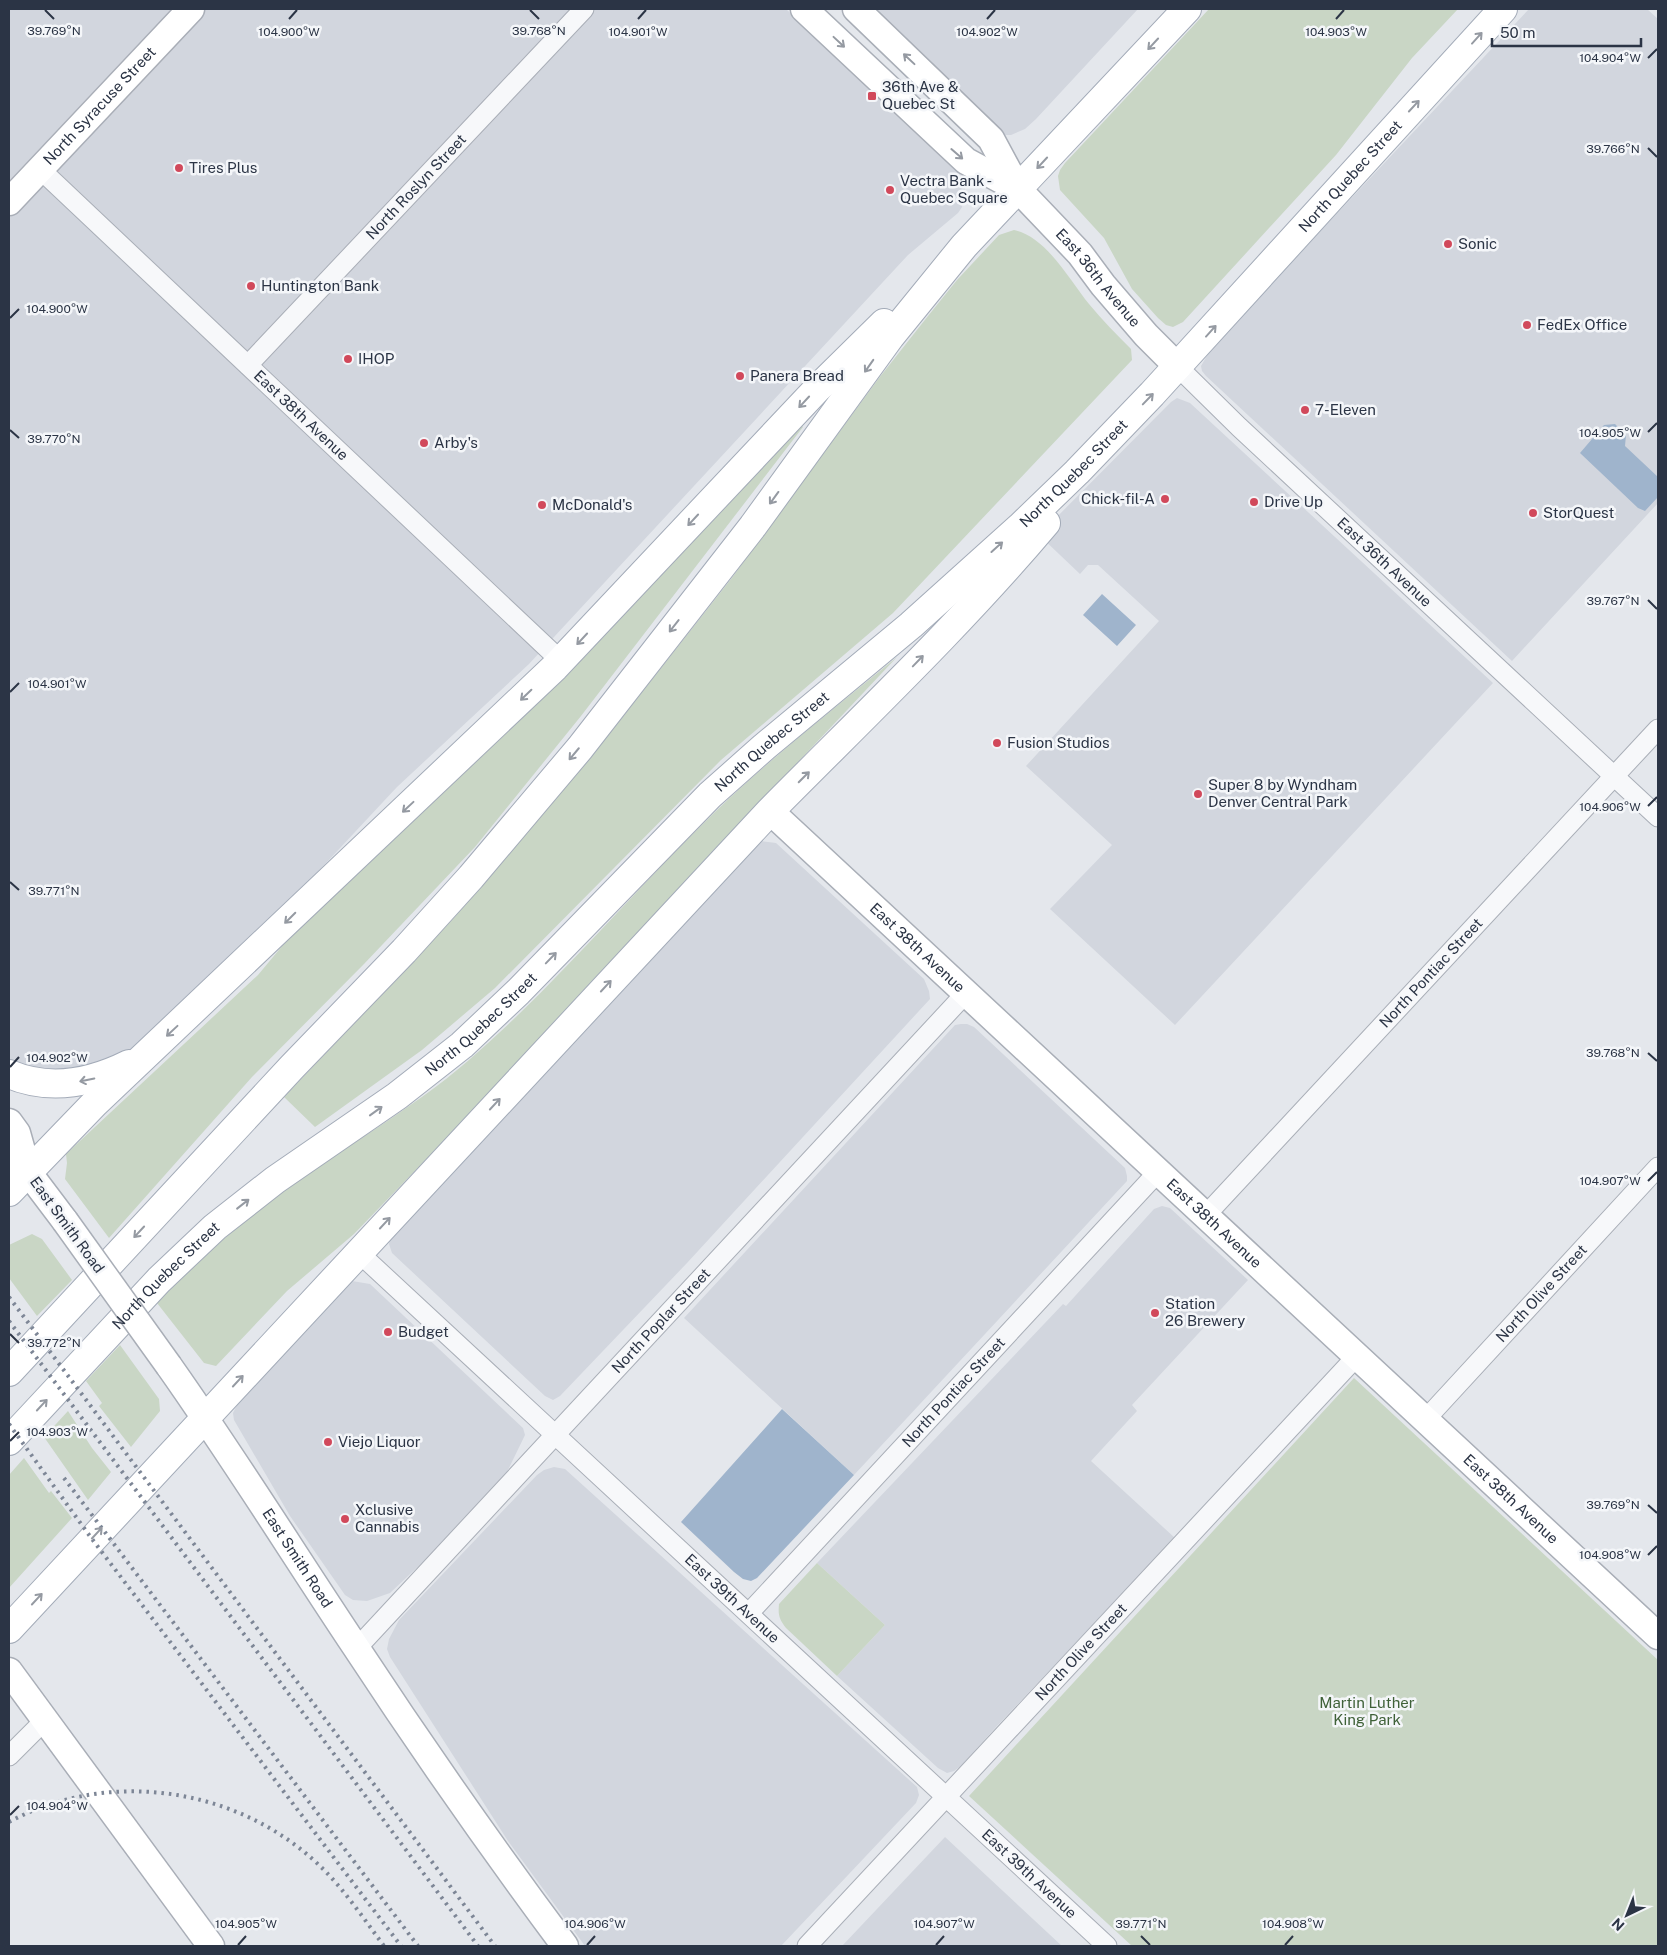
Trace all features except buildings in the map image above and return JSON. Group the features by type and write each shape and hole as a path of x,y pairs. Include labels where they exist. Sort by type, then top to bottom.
{"main road":[{"path":"9,1192 18,1164 95,1103 148,1054 561,661 818,388 964,246 1187,9"},
{"name":"North Quebec Street","path":"9,1441 159,1280 215,1227 275,1180 397,1096 462,1045 518,992 710,795 764,747 950,591 1077,472 1178,367 1503,9"},
{"path":"9,1372 441,910 580,748 748,532 890,337 964,246"},
{"path":"9,1629 205,1416 770,811 889,691 1029,544 1057,511 1077,472"},
{"path":"9,1074 26,1080 46,1083 81,1081 114,1071 148,1054"}],"street":[{"name":"North Syracuse Street","path":"9,202 191,9"},
{"name":"North Roslyn Street","path":"248,365 584,9"},
{"name":"East 36th Avenue","path":"804,9 966,161 1018,188"},
{"name":"East 36th Avenue","path":"856,9 991,139 1018,188 1080,254 1146,335 1239,427 1658,818"},
{"name":"East 38th Avenue","path":"40,169 561,661"},
{"name":"North Pontiac Street","path":"1205,1216 1658,729"},
{"name":"East 38th Avenue","path":"770,811 1425,1420 1657,1632"},
{"name":"North Poplar Street","path":"356,1649 966,993"},
{"name":"East Smith Road","path":"9,1122 17,1133 18,1164 65,1221 205,1416 356,1649 465,1810 565,1946"},
{"name":"North Olive Street","path":"1425,1420 1658,1167"},
{"name":"North Pontiac Street","path":"749,1613 1158,1172"},
{"name":"East 39th Avenue","path":"358,1252 1107,1946"},
{"name":"North Olive Street","path":"807,1946 1357,1356"},
{"path":"9,1671 211,1946"},
{"path":"9,1756 45,1720"}],"shaded area":[{"path":"9,9 786,9 953,166 959,173 965,188 962,207 958,213 908,255 529,664 397,787 299,892 131,1051 74,1076 9,1065"},
{"path":"870,9 1138,9 1036,119 1025,129 1011,135 1005,135"},
{"path":"1529,9 1647,9 1658,19 1658,503 1512,661 1206,376 1201,366 1208,354 1327,224"},
{"path":"1177,398 1190,403 1493,683 1175,1025 1050,909 1112,845 1026,766 1159,621 1098,565 1088,565 1080,574 1039,535"},
{"path":"761,841 776,843 924,979 930,999 687,1263 560,1396 553,1400 545,1396 392,1253 389,1244 391,1236 754,844"},
{"path":"961,1024 974,1027 1125,1168 1127,1181 854,1475 684,1318 955,1025"},
{"path":"1162,1206 1170,1208 1248,1280 1132,1405 1137,1411 1091,1461 1175,1538 961,1766 947,1773 938,1768 837,1676 885,1625 817,1563 1063,1304 1066,1306 1154,1209"},
{"path":"352,1281 370,1284 523,1428 525,1435 507,1472 425,1560 390,1593 367,1601 353,1600 345,1595 290,1516 234,1420 233,1413 239,1401 289,1345"},
{"path":"554,1467 565,1469 917,1787 919,1795 916,1803 781,1946 585,1946 508,1841 390,1657 387,1649 389,1639 399,1620 537,1475 544,1470"},
{"path":"945,1837 1062,1946 842,1946"}],"green space":[{"path":"1209,9 1458,9 1412,58 1336,155 1183,322 1173,327 1166,325 1158,318 1132,289 1104,238 1060,190 1058,176 1065,163"},
{"path":"1014,230 1026,234 1047,250 1094,310 1131,349 1132,360 893,613 721,760 495,988 422,1050 315,1127 284,1097 452,920 535,823 621,719 731,579 879,378 957,280 999,235"},
{"path":"796,420 803,427 581,716 475,847 364,964 252,1077 109,1238 65,1179 66,1154 258,975 318,903"},
{"path":"897,657 466,1118 354,1234 287,1291 216,1366 204,1363 157,1303 214,1248 259,1209 422,1097 469,1060 502,1031 564,969 654,873 716,811 782,751"},
{"path":"32,1234 42,1239 72,1280 37,1316 9,1278 9,1245"},
{"path":"120,1345 159,1399 160,1411 131,1447 99,1406 102,1403 86,1381"},
{"name":"Martin Luther King Park","path":"1354,1378 1658,1660 1658,1946 1132,1946 969,1796"},
{"path":"68,1411 92,1448 111,1472 88,1500 44,1437"},
{"path":"24,1458 49,1493 51,1491 72,1518 9,1588 9,1475"},
{"path":"817,1563 885,1625 837,1676 786,1628 779,1614 779,1604"}],"water":[{"path":"1615,424 1626,435 1625,446 1658,477 1658,497 1645,511 1638,508 1580,453 1604,425"},
{"path":"1102,594 1136,625 1117,646 1083,615"},
{"path":"782,1409 854,1475 757,1578 751,1581 743,1579 734,1572 681,1522"}],"railway":[{"path":"9,1297 495,1946"},
{"path":"9,1321 478,1946"},
{"path":"9,1424 92,1539 401,1946"},
{"path":"64,1478 418,1946"},
{"path":"9,1822 48,1805 88,1795 130,1791 171,1794 212,1803 251,1818 287,1839 320,1866 346,1894 384,1946"}],"place":[{"name":"36th Ave & Quebec St","path":"872,96"},
{"name":"Tires Plus","path":"179,168"},
{"name":"Vectra Bank - Quebec Square","path":"890,190"},
{"name":"Sonic","path":"1448,244"},
{"name":"Huntington Bank","path":"251,286"},
{"name":"FedEx Office","path":"1527,325"},
{"name":"IHOP","path":"348,359"},
{"name":"Panera Bread","path":"740,376"},
{"name":"7-Eleven","path":"1305,410"},
{"name":"Arby's","path":"424,443"},
{"name":"Chick-fil-A","path":"1165,499"},
{"name":"Drive Up","path":"1254,502"},
{"name":"McDonald's","path":"542,505"},
{"name":"StorQuest","path":"1533,513"},
{"name":"Fusion Studios","path":"997,743"},
{"name":"Super 8 by Wyndham Denver Central Park","path":"1198,794"},
{"name":"Station 26 Brewery","path":"1155,1313"},
{"name":"Budget","path":"388,1332"},
{"name":"Viejo Liquor","path":"328,1442"},
{"name":"Xclusive Cannabis","path":"345,1519"}]}
